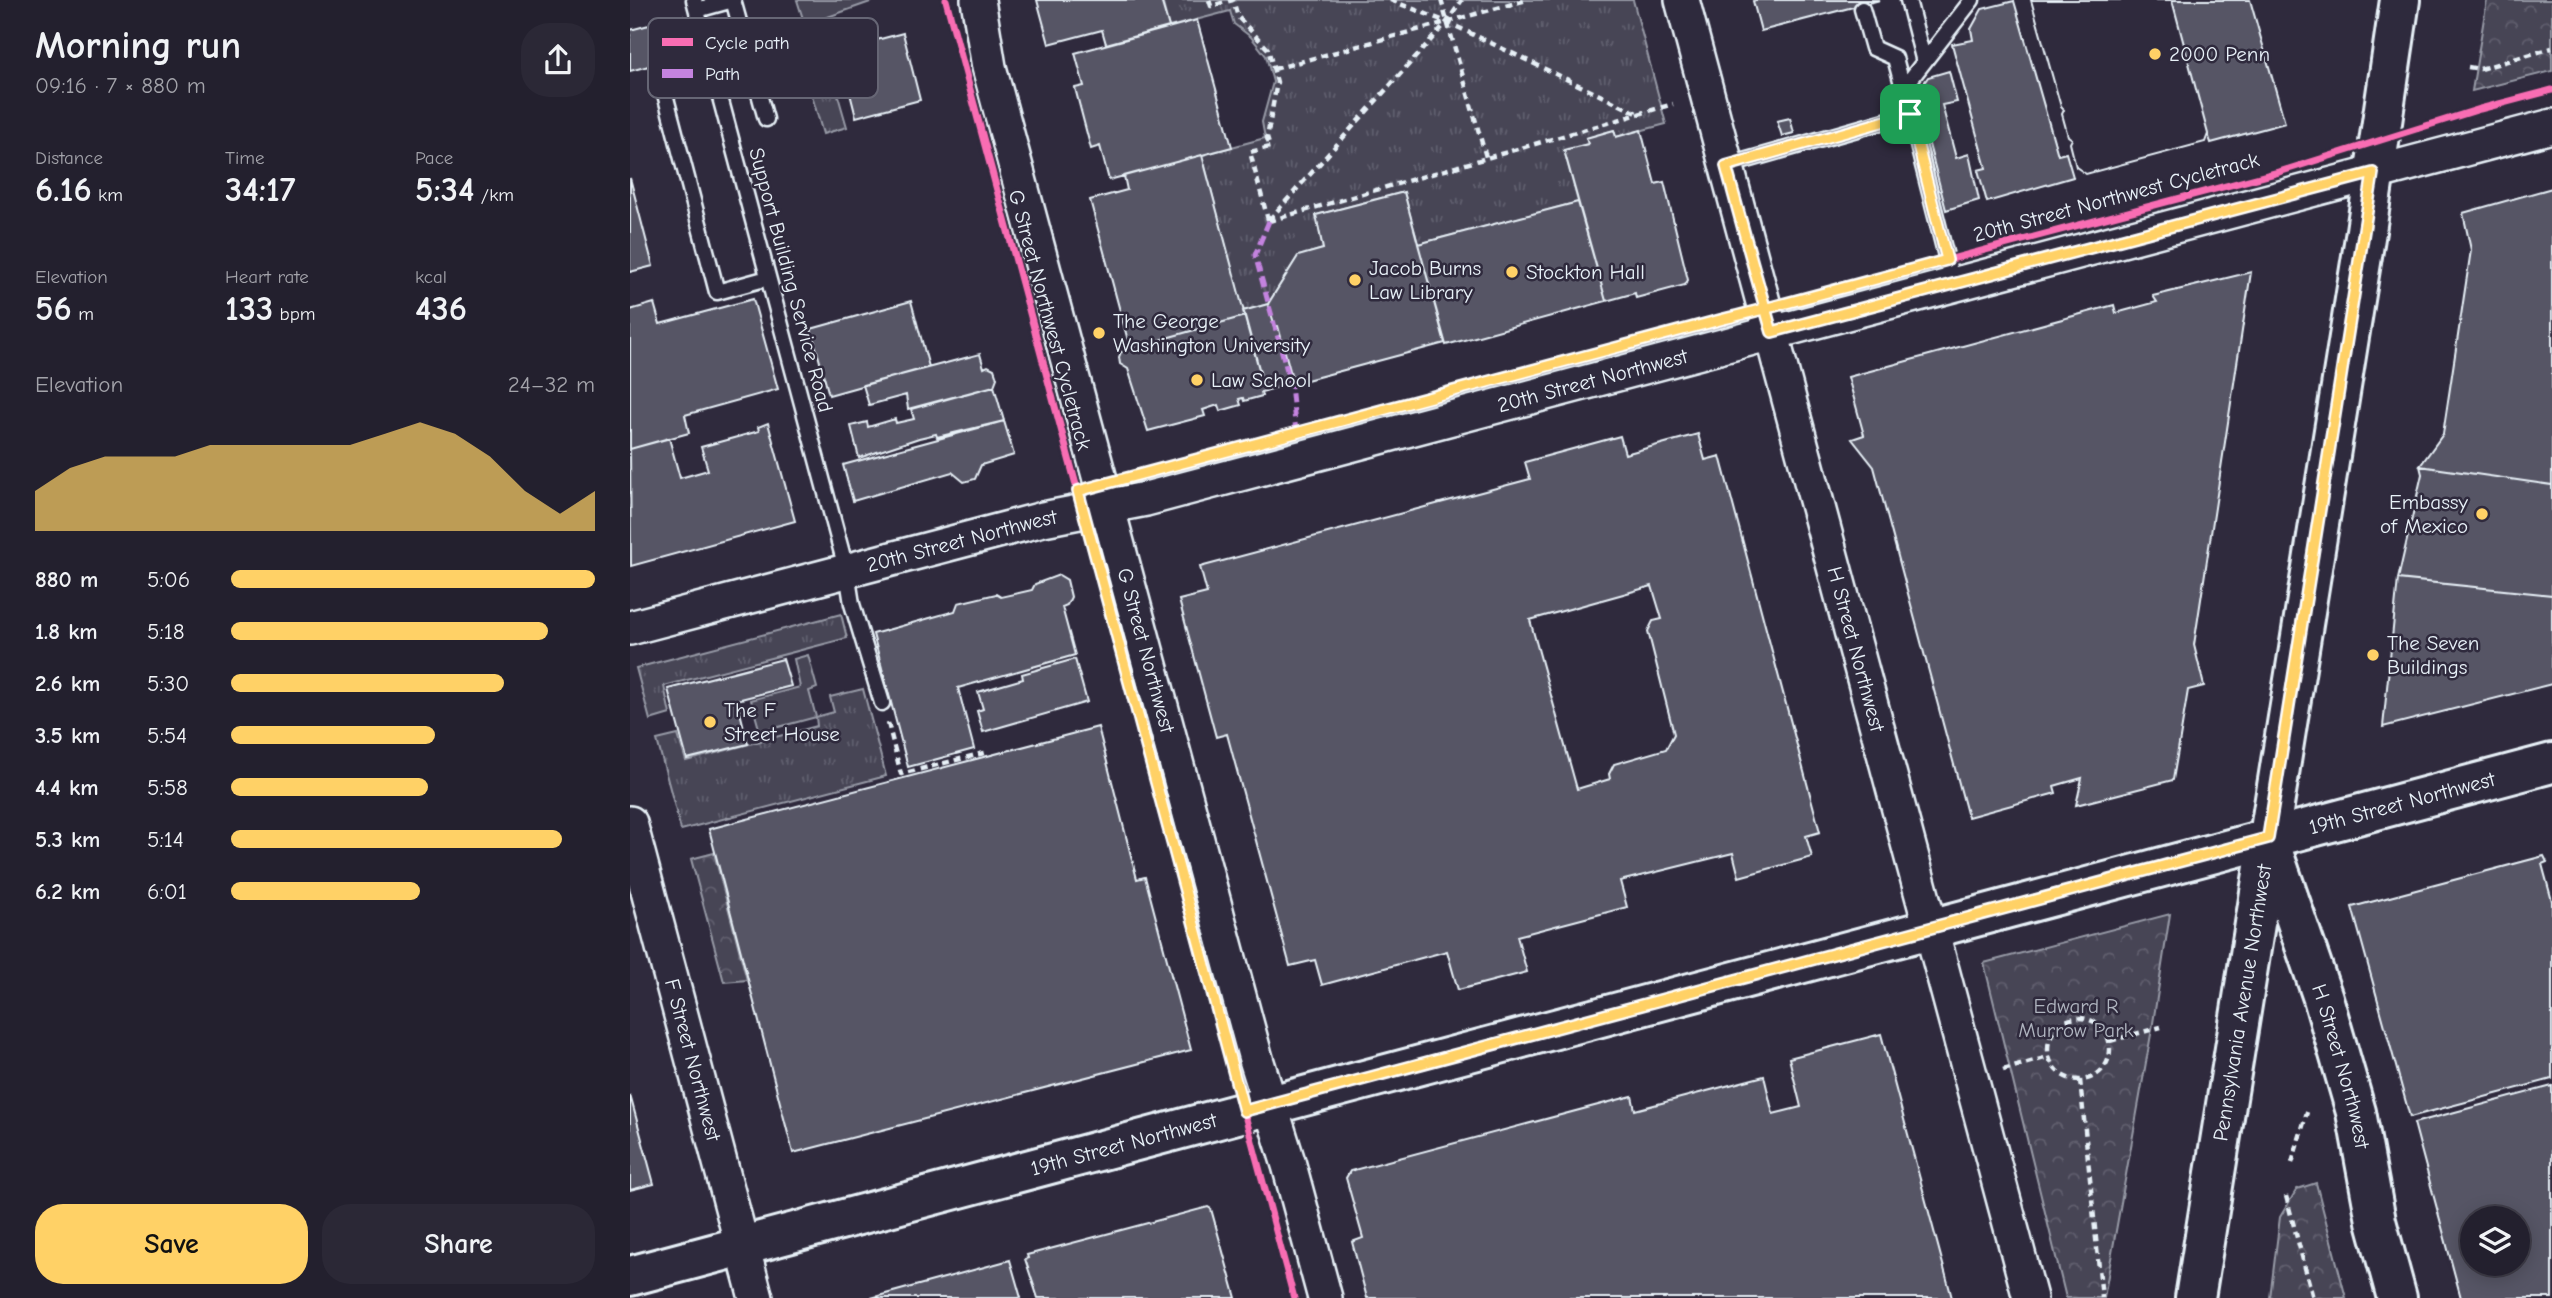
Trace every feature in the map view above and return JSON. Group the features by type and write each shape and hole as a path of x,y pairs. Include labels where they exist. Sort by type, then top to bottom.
{"main road":[{"name":"Pennsylvania Avenue Northwest","path":"2195,1298 2400,0"},
{"name":"19th Street Northwest","path":"630,1276 1930,927 2552,764"},
{"name":"H Street Northwest","path":"2268,838 2323,998 2356,1112 2376,1221 2397,1298"}],"street":[{"name":"G Street Northwest","path":"978,0 989,67 1325,1298"},
{"name":"H Street Northwest","path":"1682,0 2030,1298"},
{"name":"20th Street Northwest","path":"630,628 1043,519 1160,496 2552,126"},
{"name":"F Street Northwest","path":"630,823 756,1298"}],"lane":[{"path":"696,5 733,0 738,18"},
{"path":"1908,0 1924,62"},
{"path":"1903,89 1972,0"},
{"path":"1862,9 1873,48 1895,58 1952,284"},
{"path":"666,98 717,292 768,278"},
{"name":"Support Building Service Road","path":"721,98 847,572 852,604 882,703"},
{"path":"760,98 766,119"},
{"path":"1726,166 1910,114"}],"path":[{"path":"1209,0 1211,6 1233,0 1238,17 1268,49 1274,69 1277,82 1267,138 1270,147 1250,152 1269,220"},
{"path":"1390,0 1447,22 1637,113"},
{"path":"1441,0 1486,157"},
{"path":"1269,220 1447,22 1462,0"},
{"path":"1274,69 1527,0"},
{"path":"2468,67 2480,69 2552,48"},
{"path":"1269,220 1673,104"},
{"path":"893,742 901,774 988,752"},
{"path":"2071,1018 2091,1019 2106,1032 2109,1041 2108,1060 2096,1075 2080,1080 2068,1079 2059,1074 2048,1057 2049,1037 2062,1022 2071,1018"},
{"path":"2109,1041 2161,1027"},
{"path":"2003,1070 2048,1057"},
{"path":"2080,1080 2102,1298"},
{"path":"2292,1163 2306,1112"},
{"path":"2286,1196 2313,1298"}],"green space":[{"path":"797,0 876,0 825,18 803,18"},
{"path":"1162,0 1633,0 1666,124 1616,137 1614,130 1587,138 1588,144 1564,150 1578,202 1418,244 1404,192 1316,215 1323,249 1298,256 1268,304 1243,311 1202,155 1265,138 1262,122 1273,82 1266,56 1251,37 1234,24 1230,11 1169,27"},
{"path":"2487,0 2552,0 2552,71 2472,91"},
{"path":"813,98 839,98 847,127 823,134"},
{"path":"841,614 847,638 664,686 670,714 650,720 636,668"},
{"path":"808,655 817,688 809,691 816,717 760,732 751,700 800,687 794,659"},
{"path":"863,689 886,776 681,830 657,740 678,735 686,761 817,726 816,717 834,712 830,697"},
{"path":"714,853 747,980 724,982 691,859"},
{"name":"Edward R Murrow Park","path":"2170,914 2104,1298 2066,1298 1984,963"},
{"path":"2316,1183 2346,1298 2270,1298 2280,1217 2297,1189"}],"building":[{"path":"1037,0 1161,0 1169,27 1106,44 1102,30 1049,44"},
{"path":"1880,0 1761,31 1753,1"},
{"name":"2000 Penn","path":"2031,0 2250,0 2285,123 2211,143 2208,134 2205,142 2086,174 2076,167 2070,143 2072,139 2068,136 2062,114 2064,110"},
{"name":"2000 Penn","path":"2031,0 2172,0 2208,134 2205,142 2086,174 2076,167 2070,143 2072,139 2068,136 2062,114 2064,110"},
{"path":"2014,1 2058,155 2066,153 2073,177 1987,202 1978,170 1986,168 1952,44 1973,40 1971,29 1982,9"},
{"path":"1197,20 1232,147 1109,180 1100,146 1091,149 1075,88 1084,86 1075,53"},
{"path":"648,25 648,66 630,71 630,30"},
{"path":"903,33 920,100 856,117 851,98 878,98 878,40"},
{"path":"1949,71 1957,102 1942,105 1956,158 1969,154 1979,200 1946,210 1916,94 1928,77"},
{"path":"1790,118 1794,133 1782,136 1777,121"},
{"path":"1614,130 1616,137 1641,130 1655,184 1664,182 1688,280 1685,285 1636,298 1635,293 1606,301 1564,150 1588,144 1586,138"},
{"path":"1202,155 1245,316 1130,348 1090,200 1127,190 1124,176"},
{"path":"630,178 653,266 630,272"},
{"path":"2552,188 2552,485 2420,466 2443,434 2471,250 2463,213"},
{"name":"Jacob Burns Law Library","path":"1404,192 1445,343 1303,381 1301,376 1292,378 1278,326 1275,326 1268,304 1298,256 1323,249 1316,215"},
{"name":"Stockton Hall","path":"1578,202 1606,301 1446,345 1418,244"},
{"path":"2251,272 2194,645 2204,686 2188,690 2173,780 2076,805 2082,778 2054,786 2056,793 1968,817 1874,467 1852,439 1864,435 1848,377 2114,305 2116,313 2157,302 2153,296"},
{"path":"753,299 778,389 685,415 689,433 630,449 630,310 654,303 660,324"},
{"path":"911,301 929,367 829,395 811,329"},
{"path":"1268,304 1275,326 1278,326 1292,378 1287,379 1288,384 1265,391 1243,311"},
{"name":"Law School","path":"1245,316 1265,391 1261,392 1262,396 1244,401 1243,398 1239,399 1241,405 1220,411 1218,405 1203,410 1205,416 1148,431 1128,369 1120,364 1121,352"},
{"path":"980,354 984,368 988,366 994,369 997,378 994,386 908,409 906,395 869,405 863,385"},
{"path":"994,386 1004,421 937,437 936,434 919,438 859,458 851,426 867,422 868,427 895,419 896,423 914,419 911,409"},
{"path":"1004,421 1014,455 981,465 975,479 964,482 952,472 853,501 843,465"},
{"path":"768,423 795,521 631,566 630,449 669,438 680,478 708,470 701,447 759,431 758,427"},
{"path":"1698,434 1705,460 1720,456 1820,832 1806,836 1812,857 1739,877 1733,853 1620,881 1627,907 1517,936 1527,972 1458,990 1447,951 1322,985 1315,960 1290,966 1227,734 1216,737 1179,600 1207,593 1200,567 1530,479 1525,462 1620,436 1625,454","holes":["1652,586 1662,619 1653,621 1648,631 1674,734 1666,749 1614,764 1609,774 1610,779 1577,789 1530,620"]},
{"name":"Embassy of Mexico","path":"2420,466 2552,485 2552,595 2398,579 2422,474"},
{"path":"1059,575 1067,580 1071,597 1067,605 1062,607 1075,655 958,688 974,749 908,767 873,634 955,611 958,603 996,594 1001,597 1032,590 1035,584"},
{"path":"2398,579 2552,595 2552,684 2383,727"},
{"name":"The F Street House","path":"783,659 791,686 737,700 748,744 687,759 668,689"},
{"path":"1075,659 1087,702 983,732 977,711 983,709 978,692 1023,679 1022,674"},
{"path":"1098,727 1137,879 1145,877 1191,1050 793,1153 709,829"},
{"path":"2544,856 2547,862 2542,864 2552,901 2552,1079 2410,1117 2352,907"},
{"path":"1881,1034 1952,1298 1367,1298 1352,1242 1363,1238 1346,1178 1350,1171 1632,1096 1635,1110 1764,1076 1773,1114 1801,1107 1789,1058"},
{"path":"2552,1086 2552,1298 2461,1298 2414,1123"},
{"path":"630,1095 654,1184 630,1190"},
{"path":"1208,1207 1211,1209 1236,1298 1038,1298 1025,1259 1028,1258 1027,1255"},
{"path":"1010,1260 1021,1298 871,1298"}],"marked path":[{"path":"1269,221 1255,255 1291,385 1296,432"}],"cycle path":[{"name":"G Street Northwest Cycletrack","path":"946,0 1294,1298"},
{"name":"20th Street Northwest Cycletrack","path":"1078,491 2279,172 2480,109 2552,90"}],"place":[{"name":"2000 Penn","path":"2155,54"},
{"name":"Stockton Hall","path":"1512,272"},
{"name":"Jacob Burns Law Library","path":"1355,280"},
{"name":"The George Washington University","path":"1099,333"},
{"name":"Law School","path":"1197,380"},
{"name":"Embassy of Mexico","path":"2482,514"},
{"name":"The Seven Buildings","path":"2373,655"},
{"name":"The F Street House","path":"710,722"}],"route":[{"path":"1910,114 1726,166 1751,260 1765,309 1772,332 2373,173 2366,231 2268,838 1244,1111 1078,491 1296,432 1724,319 1765,309 1804,299 1947,260 1910,114"}]}
